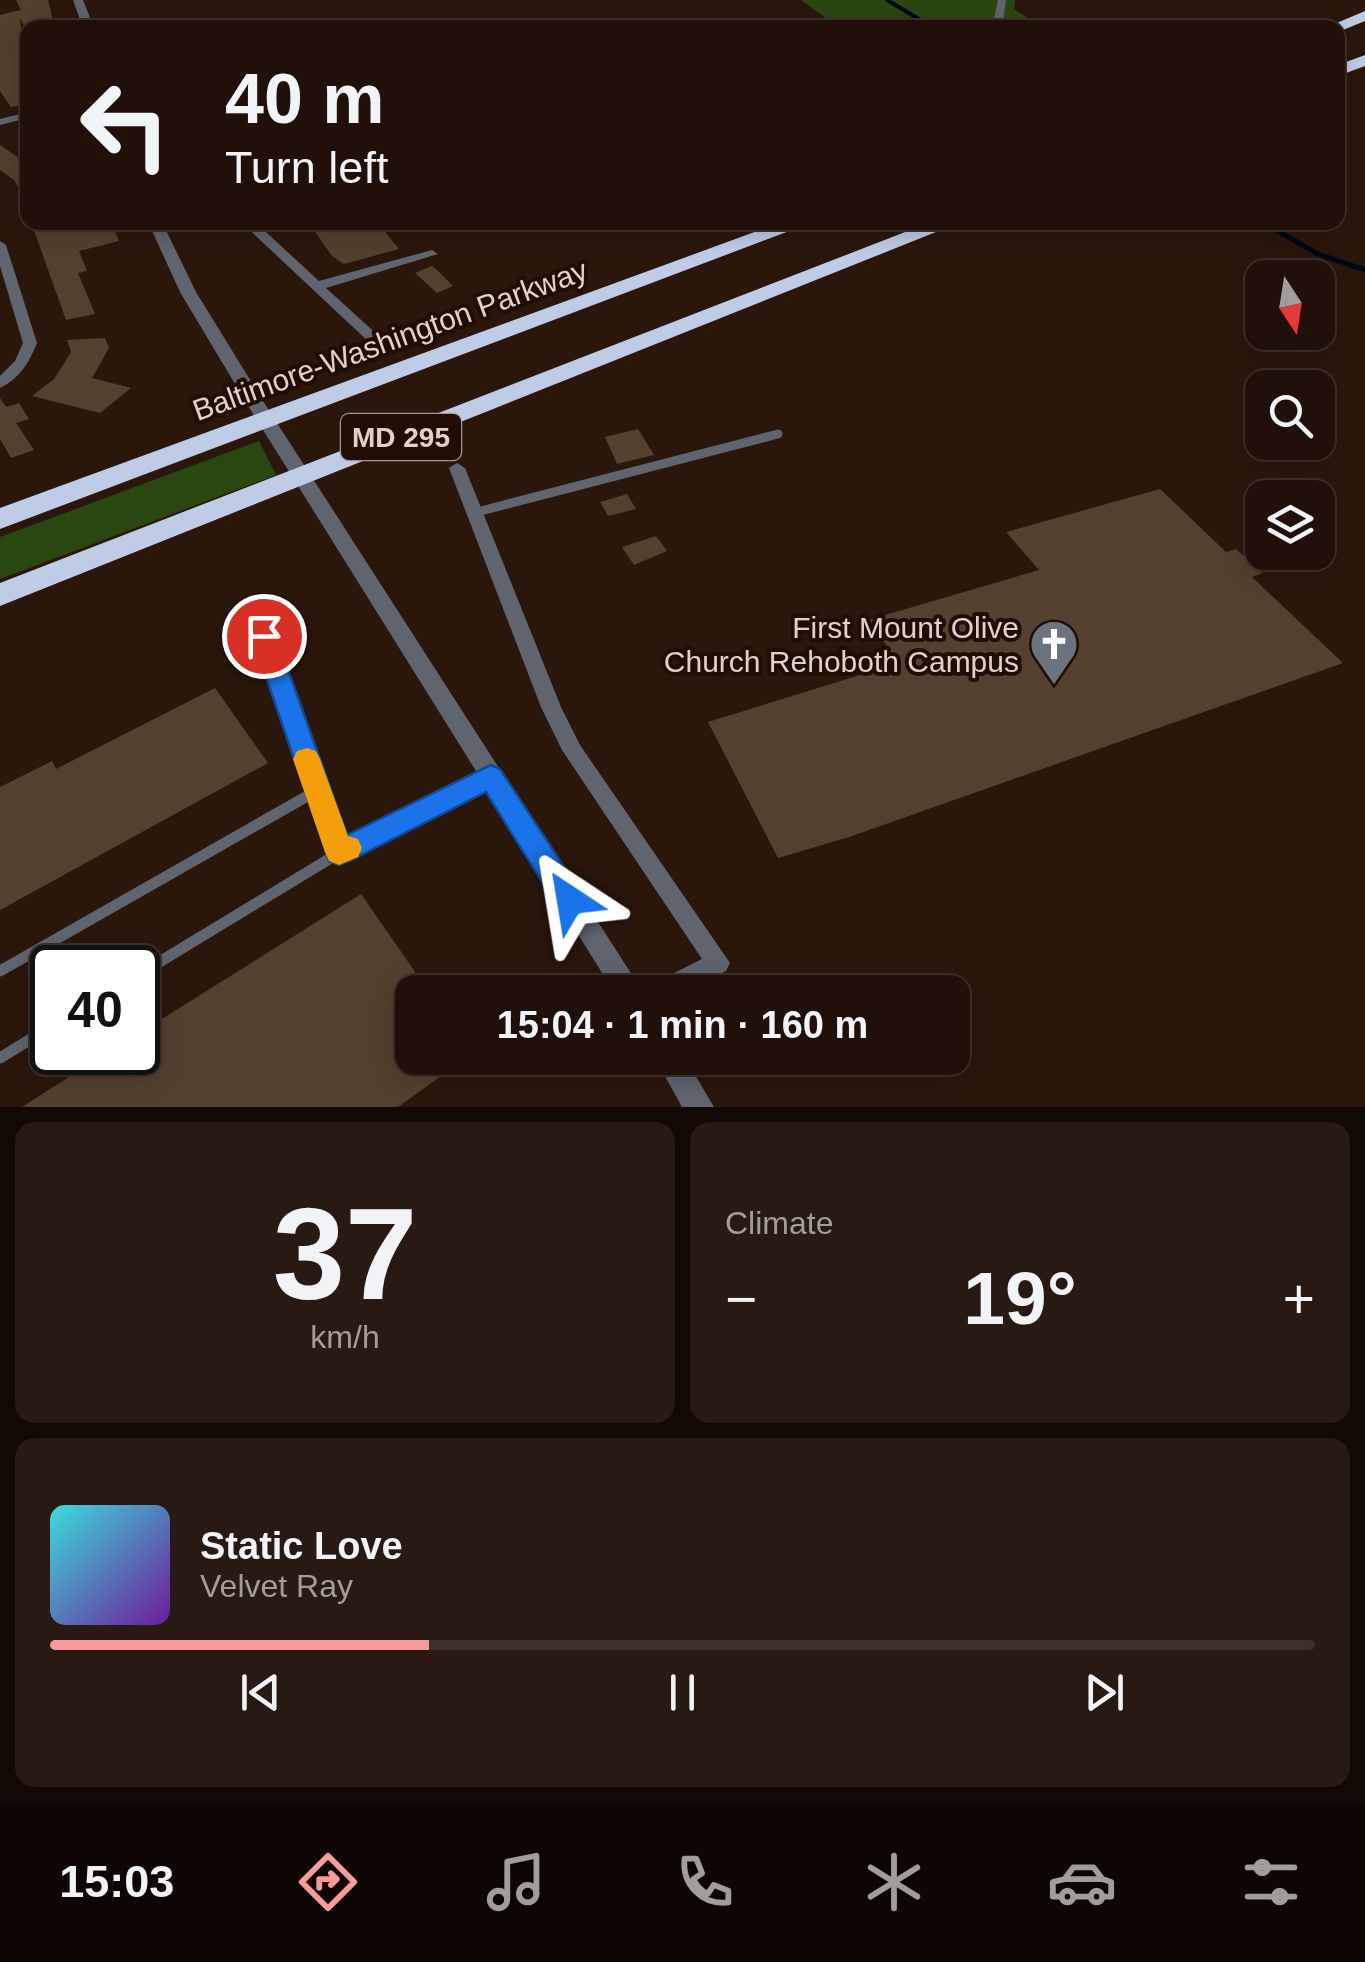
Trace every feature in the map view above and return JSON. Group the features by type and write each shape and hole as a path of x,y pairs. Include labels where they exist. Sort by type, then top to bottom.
{"highway":[{"name":"Baltimore-Washington Parkway","path":"0,519 780,230"},
{"name":"MD 295","path":"0,595 931,230"}],"street":[{"path":"159,230 188,292 275,434 618,975"},
{"path":"256,230 376,340"},
{"path":"0,245 30,343 22,363 0,384"},
{"path":"317,286 432,254"},
{"path":"457,468 551,707 572,750 718,963 694,975"},
{"path":"679,1075 699,1107"}],"lane":[{"path":"477,512 778,434"},
{"path":"264,636 339,852"},
{"path":"160,962 339,852 491,776"},
{"path":"0,971 318,790"},
{"path":"0,1058 30,1040"}],"green space":[{"path":"801,0 1015,0 1014,9 1030,20 828,20"},
{"path":"259,441 276,475 0,579 0,537"}],"building":[{"path":"16,0 48,0 53,20 20,18 20,105 11,107 0,91 0,15 21,10"},
{"path":"0,145 20,159 20,190 14,180 0,170"},
{"path":"34,230 115,230 119,241 79,251 87,271 78,273 95,314 66,320"},
{"path":"314,230 384,230 399,249 344,264 332,256"},
{"path":"432,266 453,286 437,293 415,273"},
{"path":"105,338 109,348 92,378 131,388 100,413 32,396 54,379 63,365 71,352 67,340"},
{"path":"0,398 6,407 19,403 29,419 16,423 34,450 11,458 0,439"},
{"path":"638,429 654,455 617,464 605,437"},
{"name":"First Mount Olive Church Rehoboth Campus","path":"1160,489 1226,552 1236,549 1245,557 1245,570 1263,573 1252,577 1343,663 849,837 778,858 708,722 899,663 868,620 1039,570 1006,532"},
{"path":"627,494 636,509 608,516 600,502"},
{"path":"656,536 667,551 634,565 622,547"},
{"path":"215,688 268,763 0,910 0,787 52,761 56,769"},
{"path":"361,894 417,975 395,975 395,1075 442,1075 398,1107 22,1107 72,1075 160,1075 160,1020"}],"waterway":[{"path":"887,0 921,20"},
{"path":"1276,230 1318,254 1365,270"}],"slow traffic":[{"path":"307,759 339,852 348,848"}],"place":[{"name":"First Mount Olive Church Rehoboth Campus","path":"1054,686"}],"route":[{"path":"264,636 339,852 491,776 570,900"}]}
